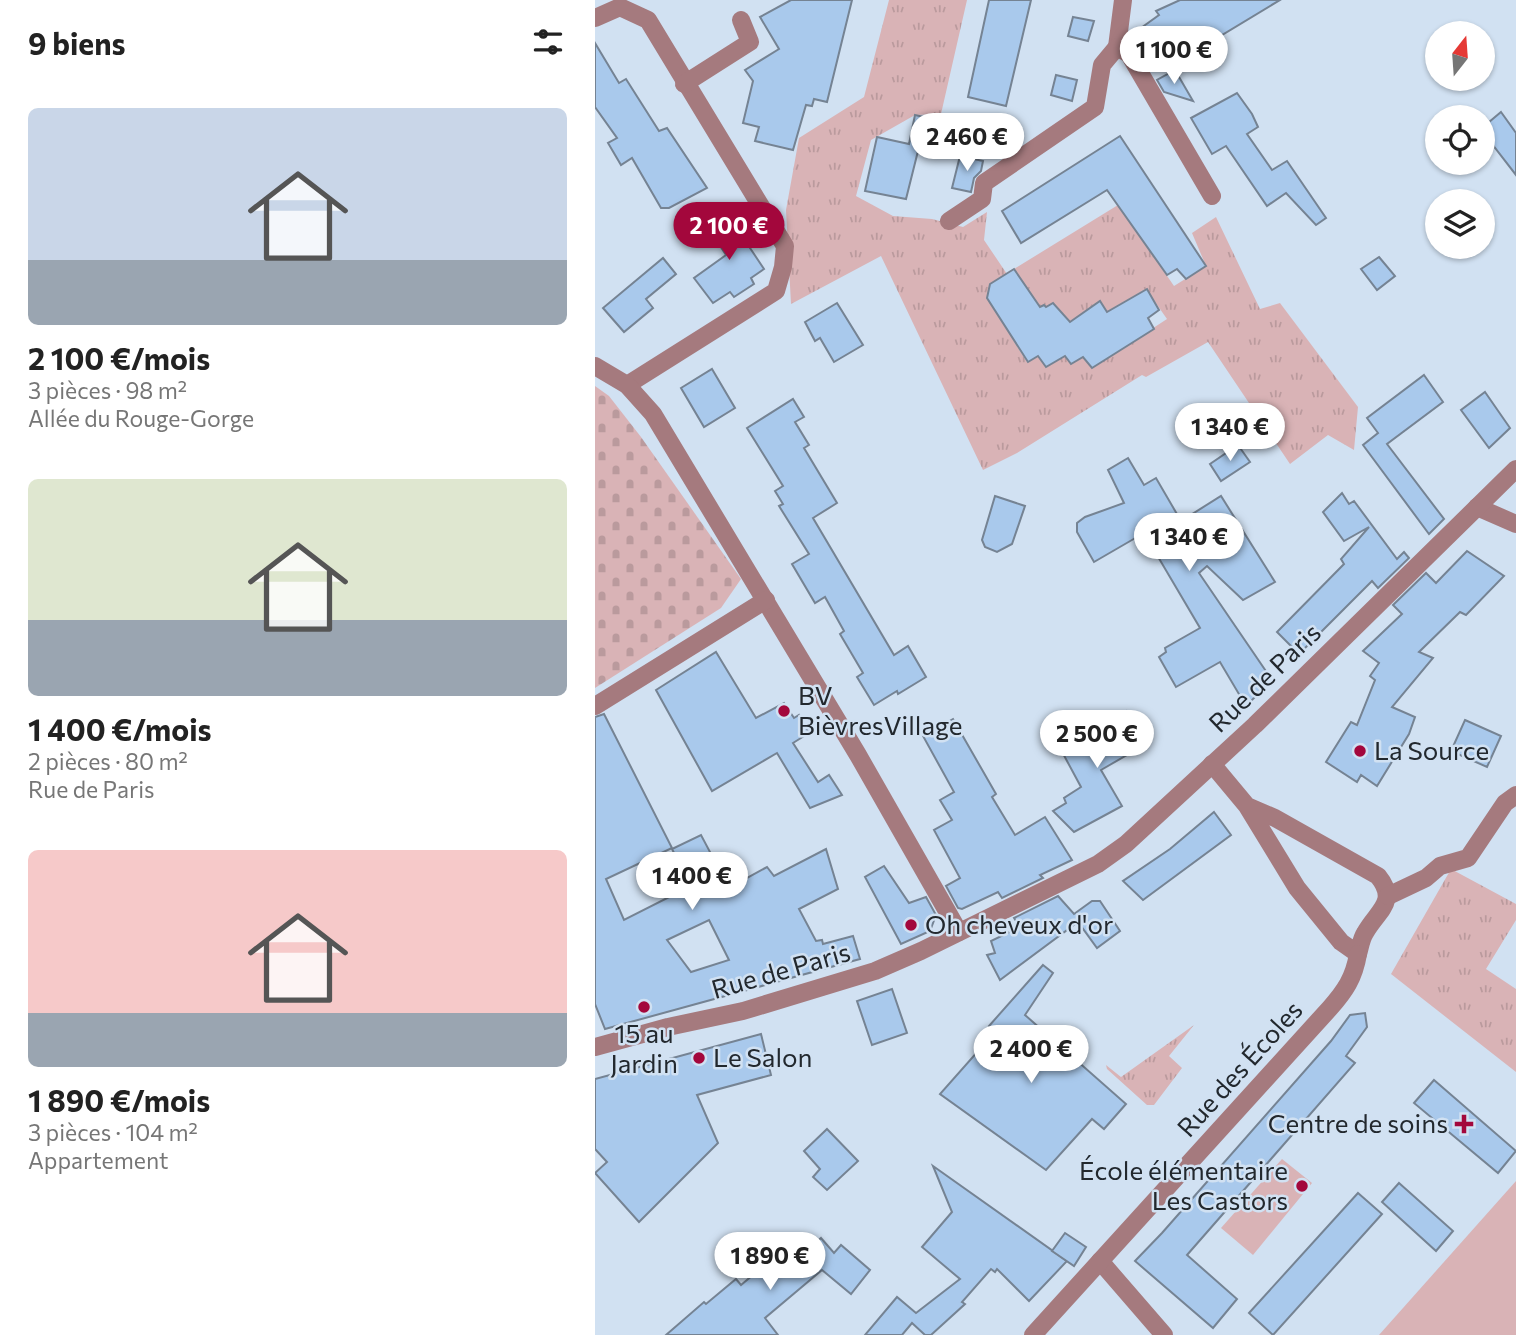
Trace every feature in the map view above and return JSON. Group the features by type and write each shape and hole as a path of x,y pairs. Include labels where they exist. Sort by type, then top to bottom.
{"street":[{"path":"949,221 982,199 984,183 1095,107 1103,65 1117,47 1123,0"},
{"path":"595,18 620,7 647,20 785,246 783,267 776,291 627,385"},
{"path":"684,84 750,42 741,20"},
{"path":"1117,47 1129,54 1212,196"},
{"path":"595,366 627,385 653,414 766,600 959,932"},
{"name":"Rue de Paris","path":"595,1047 668,1027 743,1011 841,983 921,951 1098,864 1126,844 1212,764 1516,469"},
{"path":"1476,507 1516,524"},
{"path":"595,706 766,600"},
{"path":"1212,764 1247,806 1297,888 1341,942 1358,954"},
{"path":"1247,806 1275,818 1378,876 1386,886 1388,896 1426,878 1440,866 1468,858 1505,803 1516,795"},
{"name":"Rue des Écoles","path":"1033,1335 1345,991 1354,975 1364,934 1383,908 1388,896"},
{"path":"1100,1261 1164,1335"}],"green space":[{"path":"889,0 967,0 941,114 915,115 871,140 856,196 893,216 932,219 963,227 987,212 984,240 1007,274 987,298 1027,362 1038,356 1046,367 1065,356 1071,364 1083,357 1092,368 1167,319 1146,289 1060,339 1014,269 1131,197 1128,219 1174,286 1206,266 1192,233 1216,217 1260,309 1280,303 1358,407 1354,450 1328,435 1290,464 1208,342 1146,377 1142,375 1017,453 983,470 881,256 791,304 786,210 799,138 864,97"},
{"path":"595,386 609,396 641,437 741,579 721,608 595,688"},
{"path":"1451,869 1516,904 1516,920 1486,969 1516,989 1516,1072 1391,974"},
{"path":"1194,1025 1169,1056 1182,1068 1154,1105 1147,1105 1107,1069 1106,1065 1121,1077"},
{"path":"1282,1159 1312,1183 1253,1255 1221,1228"},
{"path":"1516,1181 1516,1335 1379,1335"}],"building":[{"path":"791,0 852,0 827,102 814,99 812,106 806,105 793,150 755,141 759,127 743,123 753,81 745,70 779,49 760,17"},
{"path":"989,0 1031,0 1006,106 968,97"},
{"path":"1180,0 1280,0 1217,38 1207,37 1155,70 1134,33 1159,15 1156,11"},
{"path":"1073,17 1094,21 1088,41 1068,36"},
{"path":"595,43 619,83 626,79 659,131 667,128 707,188 669,208 661,208 632,158 621,165 608,143 617,138 595,107"},
{"path":"1175,70 1193,101 1164,92 1157,80"},
{"path":"1056,75 1077,80 1072,101 1051,95"},
{"path":"1237,93 1258,127 1247,134 1272,170 1287,161 1326,218 1316,225 1286,193 1267,206 1226,146 1212,154 1191,118"},
{"path":"1501,112 1516,133 1516,175 1495,148 1495,117"},
{"path":"915,115 955,124 948,154 919,147 906,199 865,191 877,137 909,144"},
{"path":"1120,136 1206,266 1186,279 1177,269 1167,275 1107,190 1021,243 1002,211"},
{"path":"960,156 983,161 981,171 974,178 971,192 952,188"},
{"path":"724,209 764,269 751,278 754,284 734,297 730,292 713,303 694,278 726,255 706,224"},
{"path":"1379,257 1395,276 1377,290 1361,269"},
{"path":"663,258 676,274 646,299 653,308 624,332 603,308"},
{"path":"1014,269 1040,307 1053,303 1070,322 1100,301 1107,312 1147,289 1159,310 1148,318 1154,329 1092,368 1083,357 1071,364 1065,356 1046,367 1038,356 1028,362 987,298 990,284"},
{"path":"837,303 863,345 834,362 820,338 815,341 805,322"},
{"path":"712,369 735,408 704,427 681,388"},
{"path":"1424,375 1443,402 1387,444 1444,519 1429,534 1363,445 1378,433 1367,418"},
{"path":"1485,392 1510,428 1489,448 1461,410"},
{"path":"793,399 804,417 795,422 809,445 804,448 837,503 813,518 894,655 908,646 926,677 874,705 857,677 863,673 840,634 844,631 825,597 815,603 792,564 809,554 779,506 783,504 775,491 783,486 747,428"},
{"path":"1238,445 1250,462 1221,481 1210,464"},
{"path":"1128,458 1144,485 1156,478 1181,521 1221,496 1275,582 1243,600 1207,566 1199,573 1272,680 1246,706 1220,662 1176,687 1159,657 1166,652 1165,648 1200,628 1144,533 1094,562 1077,532 1077,523 1085,517 1124,503 1108,470"},
{"path":"1342,493 1349,504 1354,501 1397,559 1404,552 1409,558 1378,588 1372,581 1299,654 1277,632 1344,564 1341,559 1369,527 1344,541 1323,512"},
{"path":"995,496 1025,506 1012,544 997,552 985,547 982,540"},
{"path":"1467,551 1504,576 1466,615 1460,612 1419,652 1433,658 1392,707 1415,717 1409,734 1377,786 1361,775 1357,782 1326,762 1351,722 1357,725 1375,680 1370,676 1379,663 1363,651 1402,614 1393,605 1426,573 1436,583"},
{"path":"716,652 756,718 784,703 794,718 799,715 809,733 793,743 818,782 829,775 842,795 810,808 777,753 712,791 656,690"},
{"path":"1126,711 1146,744 1101,770 1122,806 1074,832 1053,811 1066,803 1064,798 1081,787 1060,748"},
{"path":"604,714 672,848 606,879 624,920 691,886 672,849 701,835 729,888 767,867 774,876 826,849 838,889 799,909 816,941 822,940 823,944 853,936 860,959 605,1029 595,1004 595,717","holes":["709,920 729,960 691,972 667,940"]},
{"path":"953,719 996,794 992,797 1015,835 1045,817 1072,860 1002,898 998,892 962,909 958,908 946,886 960,878 934,830 952,820 940,800 954,792 923,736"},
{"path":"1465,720 1501,736 1487,767 1451,751"},
{"path":"1214,812 1231,835 1143,900 1123,881 1170,849"},
{"path":"884,866 909,903 926,897 936,915 930,931 901,944 865,877"},
{"path":"1058,896 1074,914 1092,901 1100,901 1120,931 1097,948 1078,922 1000,980 987,955 995,953 991,941 1020,927 1014,918"},
{"path":"1043,965 1053,973 1025,1015 1126,1104 1104,1129 1092,1119 1046,1170 940,1094 995,1032 989,1026"},
{"path":"892,989 907,1033 872,1045 857,1001"},
{"path":"1365,1013 1367,1027 1346,1056 1355,1063 1187,1255 1237,1299 1213,1328 1135,1261 1331,1041 1350,1015"},
{"path":"761,1034 771,1075 697,1095 718,1143 639,1222 595,1173 607,1162 595,1149 595,1079"},
{"path":"1434,1080 1516,1151 1498,1173 1414,1103"},
{"path":"827,1129 858,1161 827,1190 813,1177 820,1169 804,1151"},
{"path":"933,1166 1067,1261 1029,1301 997,1269 995,1272 991,1269 962,1302 965,1304 931,1335 925,1335 912,1323 902,1335 865,1335 897,1297 916,1313 960,1279 922,1247 952,1212"},
{"path":"1399,1183 1453,1231 1436,1251 1382,1202"},
{"path":"1358,1193 1382,1214 1273,1335 1249,1313"},
{"path":"1065,1233 1086,1247 1074,1266 1052,1251"},
{"path":"821,1238 834,1253 841,1245 870,1270 851,1294 822,1270 765,1318 778,1335 666,1335 704,1302 706,1304 736,1279 741,1285 786,1247 796,1260"}],"place":[{"name":"BV BièvresVillage","path":"784,711"},
{"name":"La Source","path":"1360,751"},
{"name":"Oh cheveux d'or","path":"911,925"},
{"name":"15 au Jardin","path":"644,1007"},
{"name":"Le Salon","path":"699,1058"},
{"name":"Centre de soins","path":"1464,1124"},
{"name":"École élémentaire Les Castors","path":"1302,1186"}]}
